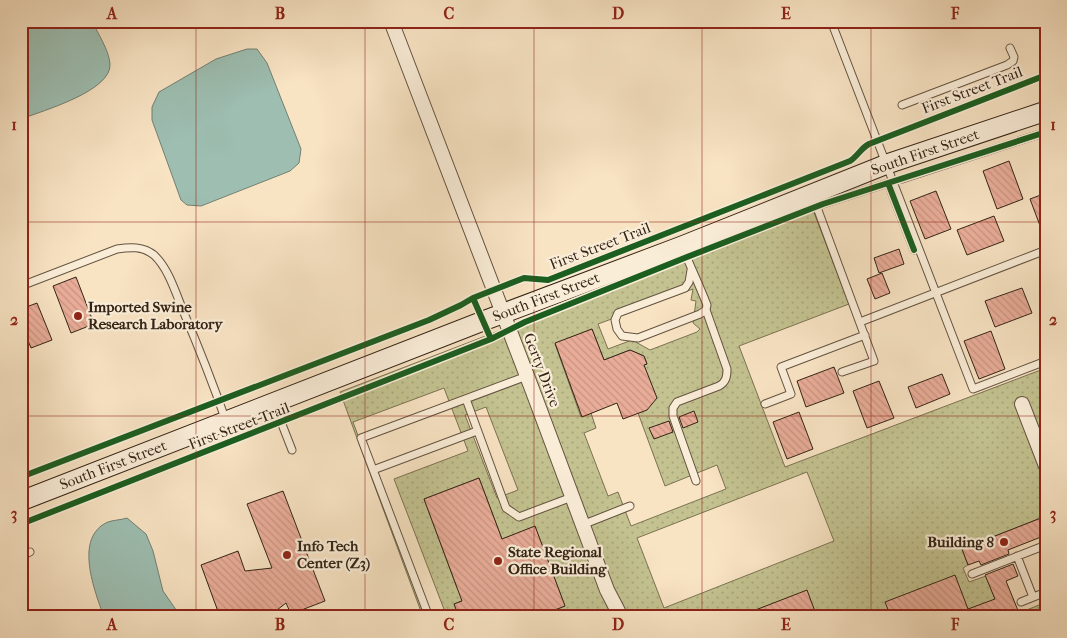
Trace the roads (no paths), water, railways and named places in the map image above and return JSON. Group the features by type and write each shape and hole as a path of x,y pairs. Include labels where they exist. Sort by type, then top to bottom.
{"street":[{"name":"Gerty Drive","path":"391,21 607,590 621,617"},
{"name":"South First Street","path":"21,501 503,313 682,246 818,199 887,164 1046,111"},
{"path":"1022,404 1046,466"}],"lane":[{"path":"831,21 973,388 1046,361"},
{"path":"902,105 1007,65 1013,61 1014,57 1010,48"},
{"path":"902,179 1046,132"},
{"path":"842,372 874,360 818,199 888,183 914,250"},
{"path":"682,246 691,270 696,275 707,305 706,310 727,369 724,383 677,402 673,408 673,416 696,480"},
{"path":"21,286 117,249 130,247 142,249 154,255 165,269 177,295 226,421"},
{"path":"860,322 1046,250"},
{"path":"691,270 689,282 684,288 618,312 614,320 617,329 622,336 638,338 706,310"},
{"path":"765,404 791,394 781,367 865,335"},
{"path":"429,617 361,438 527,376"},
{"path":"466,399 506,508 519,517 572,497"},
{"path":"273,403 292,450"},
{"path":"373,470 477,431"},
{"path":"582,525 630,506"},
{"path":"972,574 1046,545"},
{"path":"21,556 30,552"},
{"path":"1017,556 1033,597"},
{"path":"1021,602 1046,592"}],"place":[{"name":"Imported Swine Research Laboratory","path":"78,316"},
{"name":"Building 8","path":"1004,542"},
{"name":"Info Tech Center (Z3)","path":"287,555"},
{"name":"State Regional Office Building","path":"498,561"}]}
